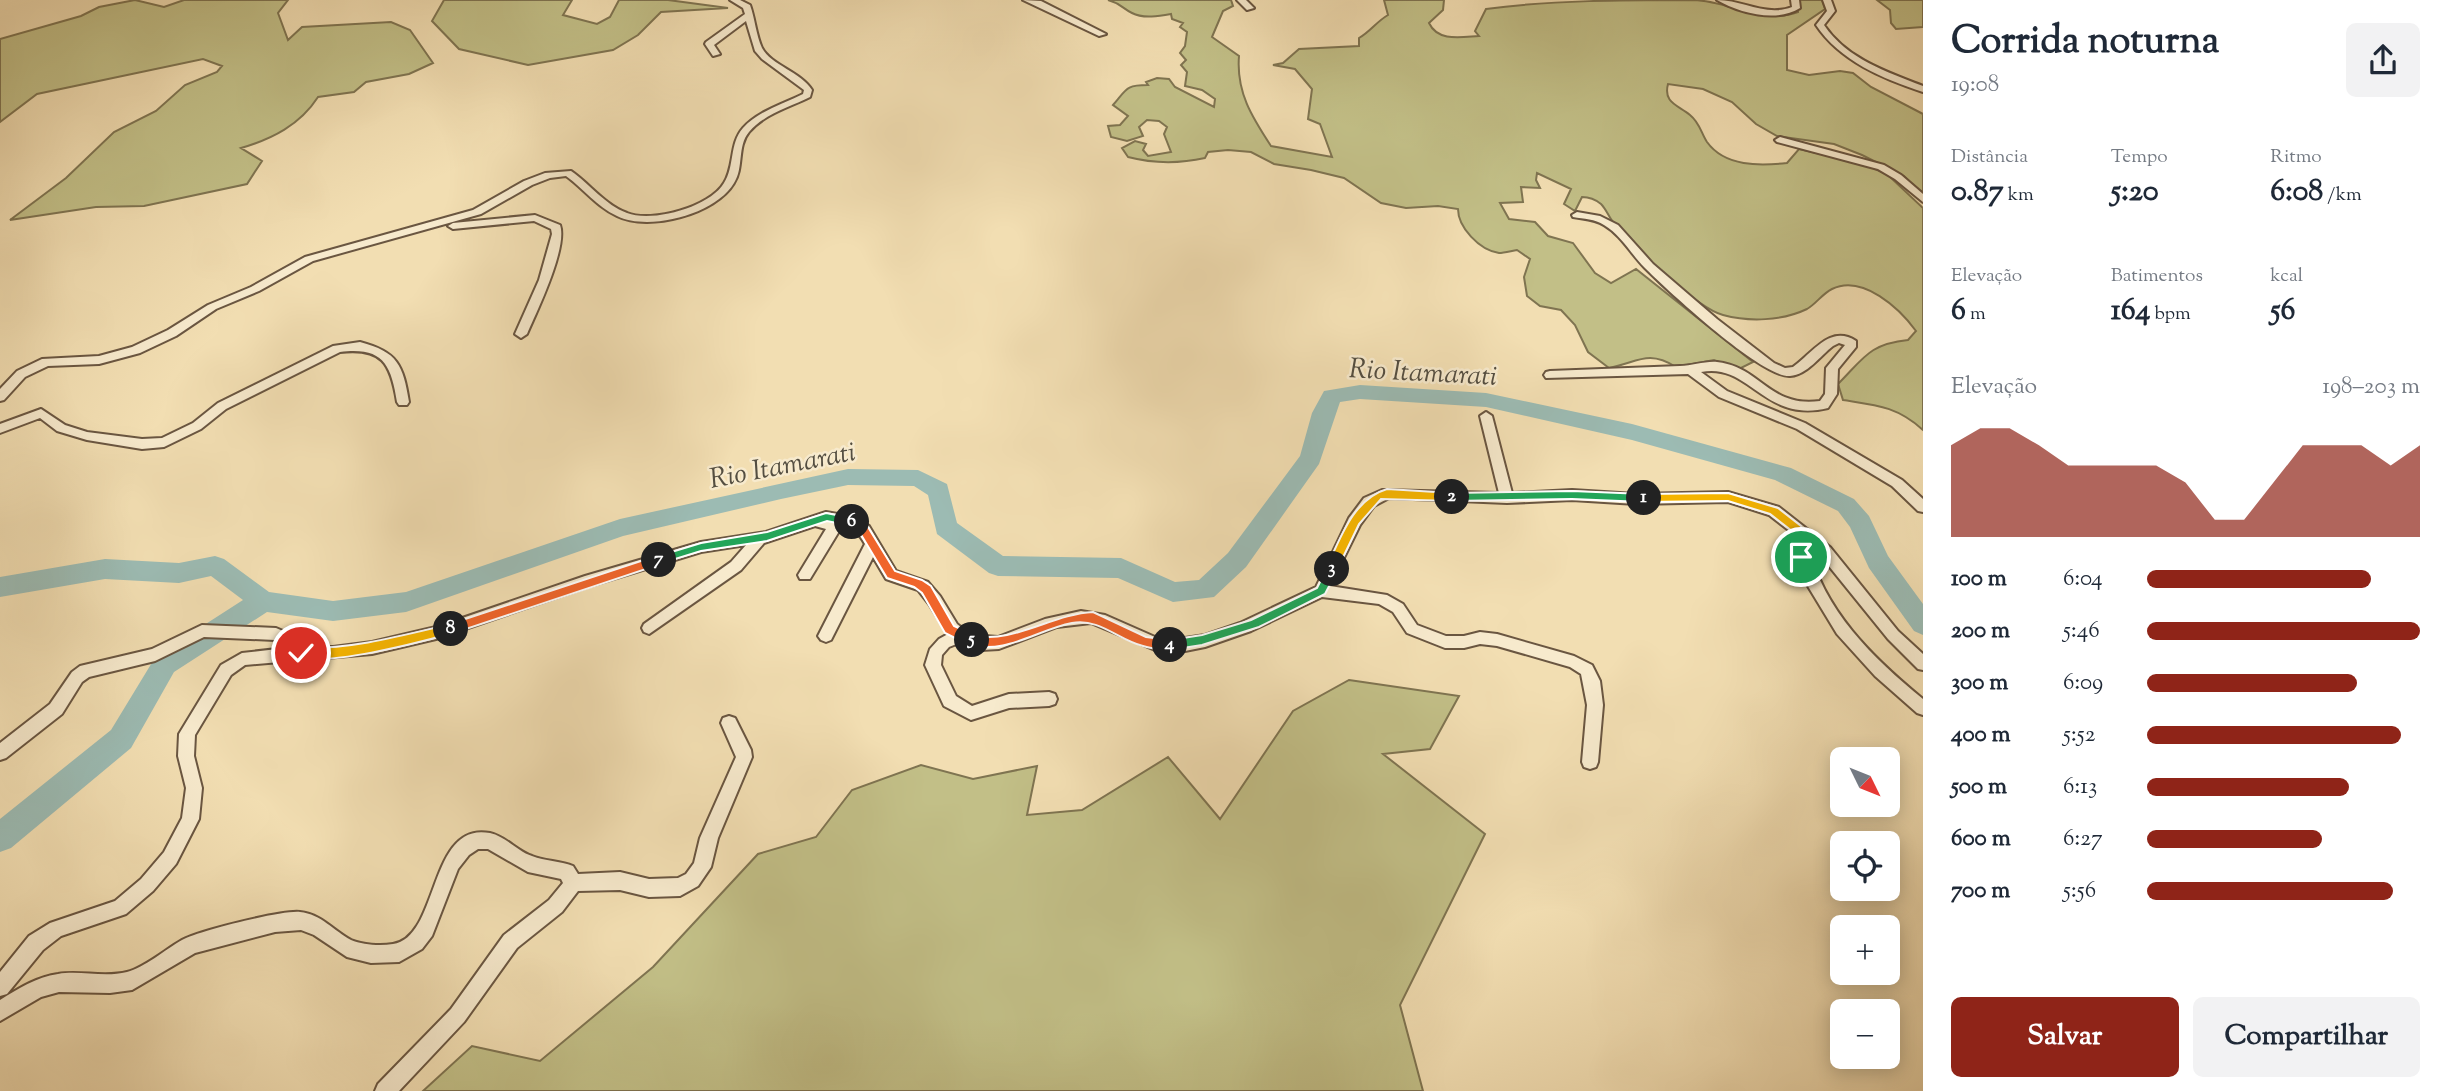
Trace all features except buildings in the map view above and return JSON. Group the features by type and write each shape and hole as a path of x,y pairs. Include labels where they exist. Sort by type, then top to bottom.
{"street":[{"path":"369,242 477,212 528,183 561,172 579,180 624,216 655,219 676,215 718,195 730,183 741,136 749,127 807,95 808,90 804,84 765,57 758,49 747,7 734,0"},
{"path":"1027,0 1102,34"},
{"path":"1241,0 1250,8"},
{"path":"1721,0 1771,14 1786,14 1796,8 1795,0"},
{"path":"1827,0 1832,11 1820,25 1835,45 1867,64 1923,89"},
{"path":"716,54 709,44 750,15"},
{"path":"1780,140 1881,167 1898,177 1923,200"},
{"path":"1550,375 1691,370 1720,366 1733,371 1787,405 1809,409 1824,405 1831,394 1832,368 1852,344 1845,339 1833,340 1799,369 1789,372 1774,368 1703,313 1649,266 1615,228 1591,216 1577,215"},
{"path":"0,397 21,374 32,368 46,362 99,360 136,350 172,333 212,307 255,289 290,267 333,250 456,225 523,218 548,222 556,227 557,234 545,280 521,334"},
{"path":"0,429 41,413 61,428 87,436 142,444 164,442 197,426 222,406 337,349 360,346 376,350 393,363 399,377 403,402"},
{"path":"1691,370 1723,394 1801,426 1867,464 1898,483 1923,507"},
{"path":"1486,416 1507,498"},
{"path":"1321,591 1354,522 1377,496 1387,493 1507,498 1572,495 1636,499 1728,497 1774,511 1825,551 1893,635 1923,664"},
{"path":"0,987 36,943 56,929 120,908 147,885 170,858 190,818 194,788 186,756 187,734 226,670 242,659 372,648 436,634 585,582 701,547 767,537 826,517 850,520 864,530 891,575 918,583 927,590 950,629 960,636 986,644 999,643 1072,618 1093,617 1144,642 1168,645 1202,640 1255,624 1321,591 1382,599 1398,608 1412,629 1445,642 1464,642 1480,638 1497,640 1574,662 1587,670 1592,681 1595,705 1590,762"},
{"path":"701,547 732,548 821,523 833,525 830,535 805,575"},
{"path":"1797,529 1801,557 1822,603 1851,641 1894,685 1923,708"},
{"path":"649,628 736,566 757,543"},
{"path":"826,636 873,543"},
{"path":"0,753 56,709 76,677 85,671 155,655 202,631 276,634 285,638 301,653"},
{"path":"960,636 944,643 935,653 933,665 950,701 971,713 1009,701 1049,699"},
{"path":"573,883 620,881 649,888 680,887 692,880 702,867 709,838 744,757 729,723"},
{"path":"0,1011 37,989 59,983 88,985 132,981 191,946 275,923 301,922 320,928 347,948 371,954 399,953 426,930 451,864 463,849 475,841 490,841 528,864 567,872 573,883"},
{"path":"385,1091 427,1052 519,934 557,907 568,895 573,883"}],"shaded area":[{"path":"135,0 164,7 184,0 288,0 278,13 288,40 302,27 391,22 410,30 433,63 409,74 366,82 354,92 318,97 303,116 284,130 241,148 262,161 247,184 144,206 96,207 10,220 66,178 114,132 156,111 185,85 217,72 222,66 203,59 37,94 0,122 0,39 81,16 99,7"},
{"path":"444,0 572,0 563,15 597,24 610,17 619,0 668,0 728,8 661,12 638,35 613,50 528,65 459,49 432,21"},
{"path":"1108,0 1231,0 1233,6 1223,11 1212,37 1239,56 1243,93 1271,146 1332,157 1320,124 1308,119 1312,89 1295,69 1273,65 1283,63 1299,49 1359,46 1359,38 1388,15 1384,0 1444,0 1443,10 1429,23 1444,36 1458,37 1479,36 1475,31 1486,9 1511,6 1589,1 1694,0 1772,16 1798,12 1798,0 1822,0 1825,9 1787,35 1787,70 1809,75 1840,71 1853,73 1871,87 1923,114 1923,190 1920,192 1904,176 1834,144 1777,136 1756,124 1732,102 1703,89 1668,84 1668,95 1673,103 1693,118 1707,142 1723,156 1744,163 1787,163 1799,149 1865,164 1888,175 1923,208 1923,430 1895,411 1843,400 1838,384 1861,360 1884,345 1908,340 1916,331 1880,296 1856,286 1844,286 1828,291 1807,309 1787,316 1744,319 1723,315 1697,301 1649,260 1613,222 1599,202 1582,197 1575,211 1564,204 1571,189 1537,173 1536,180 1540,188 1521,187 1523,202 1500,203 1509,219 1535,222 1548,236 1573,243 1595,273 1611,283 1636,269 1753,362 1739,369 1714,360 1676,367 1649,358 1609,368 1588,352 1575,325 1561,310 1540,306 1527,296 1524,277 1530,259 1517,250 1499,253 1477,243 1462,223 1458,209 1438,206 1406,208 1381,203 1344,178 1274,164 1251,152 1208,152 1205,158 1176,162 1128,157 1122,148 1135,141 1146,144 1143,150 1148,156 1171,152 1164,134 1167,127 1159,121 1147,120 1139,127 1143,136 1127,141 1111,137 1108,126 1120,125 1128,116 1113,105 1127,89 1148,85 1146,82 1157,78 1169,79 1175,87 1214,107 1215,99 1202,90 1185,86 1187,72 1181,65 1186,60 1180,53 1185,46 1187,32 1180,27 1183,23 1172,19 1171,14 1136,15"},
{"path":"1877,0 1923,0 1923,27 1896,29 1891,23 1890,10"},
{"path":"1349,680 1459,696 1430,749 1383,754 1485,834 1400,1005 1423,1091 423,1091 472,1046 540,1061 653,967 758,854 816,837 852,790 921,765 973,779 1037,766 1027,815 1082,810 1168,757 1220,819 1293,711"}],"waterway":[{"name":"Rio Itamarati","path":"263,601 333,611 406,602 620,528 848,477 918,478 939,490 946,528 998,566 1121,568 1173,592 1205,590 1237,560 1311,458 1323,413 1332,396 1360,392 1486,400 1632,432 1783,474 1846,505 1860,522 1878,561 1923,624"},
{"path":"0,587 105,569 179,573 215,566 263,601"},
{"path":"0,838 121,739 165,664 263,601"}],"route":[{"path":"301,653 333,653 372,648 436,634 585,582 701,547 767,537 826,517 850,520 864,530 882,555 884,566 891,575 918,583 927,590 950,629 960,636 986,644 999,643 1072,618 1093,617 1144,642 1168,645 1202,640 1255,624 1321,591 1354,522 1369,502 1387,493 1507,498 1572,495 1636,499 1728,497 1774,511 1797,529 1801,557"}]}
